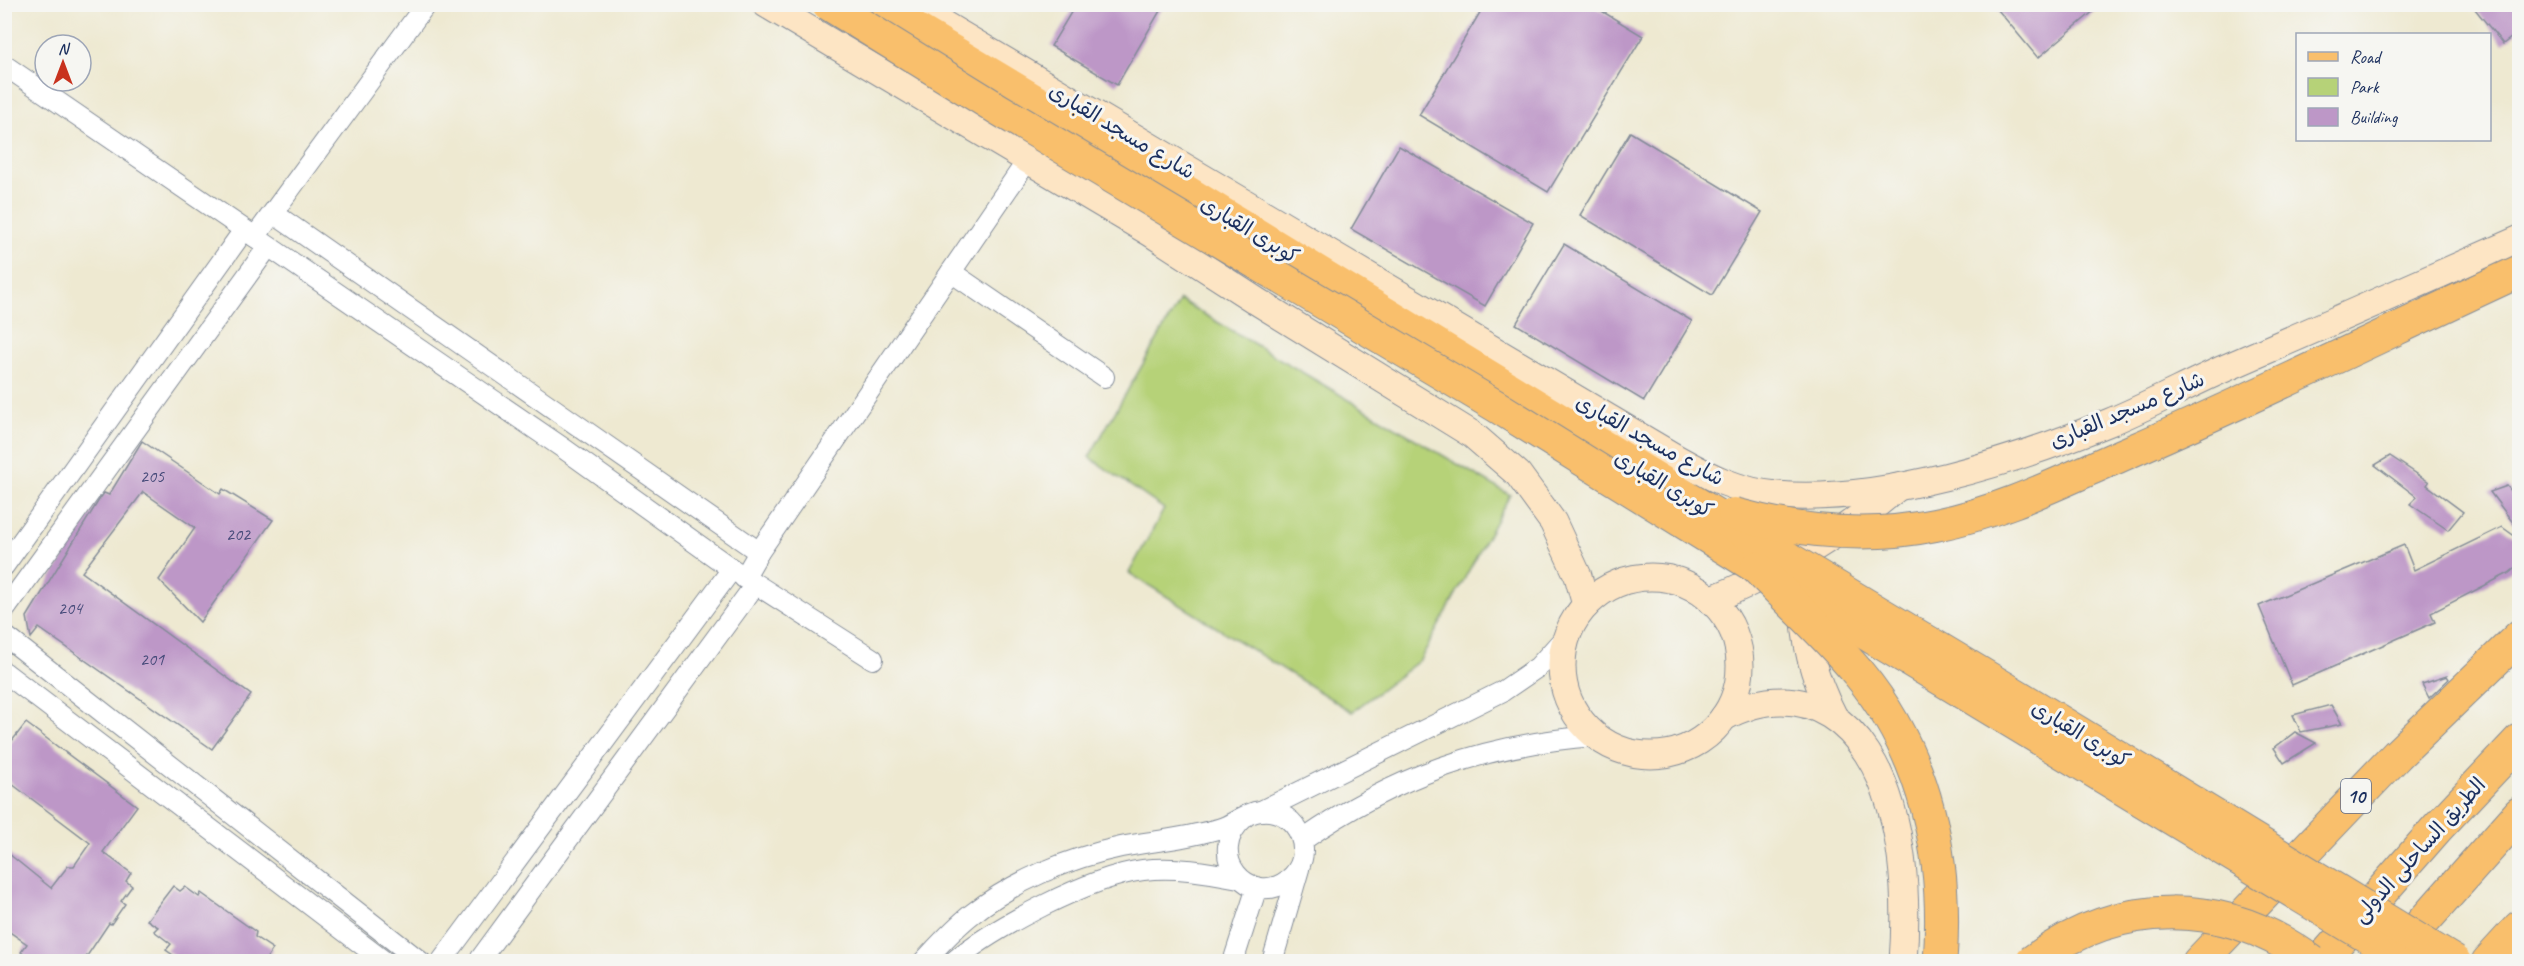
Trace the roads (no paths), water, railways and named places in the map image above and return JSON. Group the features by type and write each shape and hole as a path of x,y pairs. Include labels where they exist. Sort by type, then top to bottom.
{"highway":[{"path":"1757,568 1859,675 1889,718 1909,756 1921,786 1937,847 1942,910 1940,962"},
{"name":"10","path":"2199,962 2397,754 2520,636"},
{"name":"الطريق الساحلى الدولى","path":"2320,962 2438,826 2520,740"},
{"path":"2388,962 2520,813"},
{"path":"2031,962 2074,934 2099,924 2151,913 2178,912 2204,915 2258,931 2285,944 2312,962"},
{"path":"2488,962 2520,927"}],"main road":[{"name":"كوبرى القبارى","path":"828,4 1017,121 1496,406 1757,568 2409,962"},
{"name":"كوبرى القبارى","path":"874,4 1172,182 1688,498 2455,962"},
{"path":"1688,498 1727,513 1767,524 1850,533 1934,526 1974,516 2014,502 2176,432 2520,271"}],"street":[{"path":"4,611 273,213 426,4"},
{"path":"766,4 1151,233 1258,302 1449,419 1496,453 1530,489 1553,522 1578,576 1586,605"},
{"name":"شارع مسجد القبارى","path":"909,4 1704,474 1750,491 1776,495 1832,495 1920,483 2014,456 2110,422 2195,382 2520,239"},
{"path":"4,65 563,448 744,577 873,659"},
{"path":"478,962 1027,161"},
{"path":"273,213 759,552"},
{"path":"4,566 256,238"},
{"path":"951,272 1104,377"},
{"path":"1710,600 1746,586 1814,549 1844,530 1899,486"},
{"path":"1814,549 1805,592 1806,634 1815,676 1833,715 1849,731 1875,767 1891,807 1904,881 1903,962"},
{"path":"441,962 744,577"},
{"path":"923,962 972,914 991,900 1032,878 1098,853 1223,828 1503,690 1538,667 1566,636 1574,620 1586,605 1613,585 1647,577 1681,582 1710,600 1727,622 1738,647 1740,665 1733,701 1724,717 1698,742 1681,750 1664,754 1645,755 1627,752 1594,736 1581,723 1571,707 1564,690 1562,663 1566,636"},
{"path":"4,635 421,962"},
{"path":"4,672 385,962"},
{"path":"1724,717 1754,703 1786,700 1803,703 1833,715"},
{"path":"1303,840 1361,802 1424,772 1457,760 1525,743 1594,736"},
{"path":"1239,878 1228,858 1227,846 1230,835 1253,814 1279,814 1288,818 1300,831 1303,840 1303,859 1272,962"},
{"path":"953,962 1003,927 1088,885 1115,875 1172,868 1239,878 1257,887 1277,886 1286,882 1300,867"},
{"path":"1233,962 1257,887"}]}
